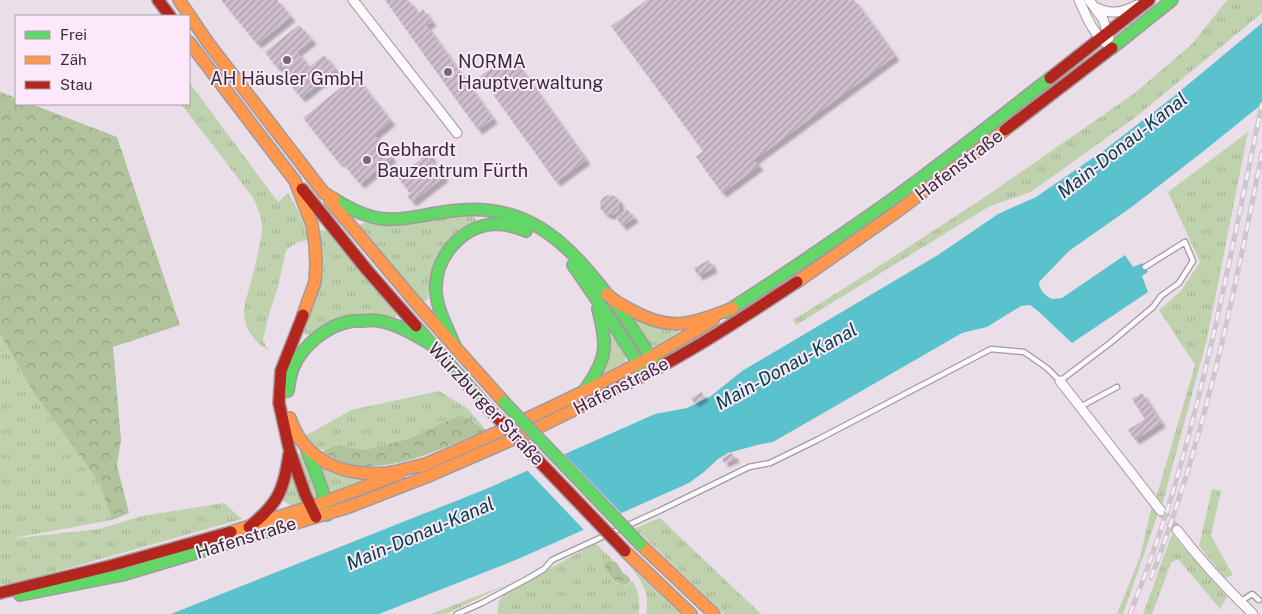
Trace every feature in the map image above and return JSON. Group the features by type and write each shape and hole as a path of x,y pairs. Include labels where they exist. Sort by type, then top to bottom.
{"main road":[{"path":"158,0 169,15"},
{"name":"Würzburger Straße","path":"179,0 189,15"},
{"name":"Hafenstraße","path":"0,599 122,575 318,513 326,502 425,464 515,426 638,364 733,308 891,200 978,135 1149,0"},
{"name":"Hafenstraße","path":"0,593 119,564 249,527 349,507 426,477 525,434 658,368 736,322 906,206 1172,0"},
{"name":"Würzburger Straße","path":"190,17 208,44 324,193 456,349 640,544 714,614"},
{"name":"Würzburger Straße","path":"190,43 295,181 367,270 488,409 625,551 691,614"},
{"path":"295,181 312,225 316,263 315,282 281,371 279,403 289,448 318,513"},
{"path":"324,193 362,215 390,220 410,220 464,210 493,212 525,220 544,230 567,248 615,302 652,356 658,368"},
{"path":"456,349 439,306 436,289 438,271 444,256 468,232 488,225 509,225 540,238 574,267 645,374"},
{"path":"584,392 596,376 602,360 605,342 603,326 594,296"},
{"path":"615,302 650,320 672,324 690,323 733,308"},
{"path":"425,464 385,473 366,474 336,468 318,458 307,449 296,434 287,398 288,381 293,367 312,341 330,329 346,322 372,320 399,326 432,345"},
{"path":"249,527 266,514 277,500 287,476 289,448"},
{"path":"307,449 326,502"}],"street":[{"path":"353,0 457,133"},
{"path":"1079,0 1090,25 1104,36 1112,48"},
{"path":"1092,4 1105,12 1113,13 1128,10 1149,0"},
{"path":"1092,4 1103,19 1104,36"},
{"path":"1060,381 1161,510"},
{"path":"1177,530 1191,548 1253,614"}],"lane":[{"path":"457,614 527,579 544,568 552,560 749,467 770,463 992,349 1024,352 1047,368 1060,381 1153,307 1161,296 1178,283 1193,261 1185,242 1145,267"},
{"path":"1080,407 1117,387"},
{"path":"1240,602 1252,594 1259,600"}],"green space":[{"path":"1227,0 1262,0 1262,13 1137,116 1031,192 990,206 796,325 793,320 985,197 1135,93 1192,44"},
{"path":"190,83 278,202 288,193 298,210 305,228 308,240 298,242 286,250 278,287 263,339 266,347 271,351 260,345 252,336 246,324 244,312 262,228 260,215 251,195 182,105 190,105"},
{"path":"0,92 15,98 15,105 34,105 117,137 180,325 113,347 121,440 117,465 129,513 112,520 100,483 32,390 0,334"},
{"path":"1248,132 1207,339 1162,505 1156,498 1195,365 1159,310 1180,292 1200,262 1168,192"},
{"path":"471,216 476,221 431,282 426,301 422,301 361,230 360,225 363,223 390,225 435,218"},
{"path":"320,230 327,231 397,315 395,319 310,335 302,331"},
{"path":"634,318 679,330 679,332 656,346 650,345"},
{"path":"0,334 32,390 101,483 112,520 8,539 99,529 142,516 224,503 242,519 23,581 0,585"},
{"path":"611,334 626,356 625,362 603,374"},
{"path":"439,391 467,408 486,430 460,415 408,439 365,450 338,445 324,450 316,448 305,436 351,410"},
{"path":"460,415 486,430 425,455 393,464 360,466 341,461 324,453 324,450 338,445 365,450 408,439"},
{"path":"300,453 311,473 319,498 316,500 305,478 299,456"},
{"path":"319,466 366,479 367,481 332,495 329,492"},
{"path":"292,476 303,503 294,509 282,499"},
{"path":"1212,489 1221,491 1211,536 1233,575 1225,578 1199,546"},
{"path":"1152,506 1158,514 1123,614 1117,614 1140,557"},
{"path":"660,518 761,614 724,614 635,528"},
{"path":"1172,534 1227,597 1220,609 1178,559 1171,563 1152,614 1143,614"},
{"path":"596,544 614,561 609,560 608,573 625,585 625,589 627,584 632,581 638,597 639,614 497,614 499,601 507,592"},
{"path":"609,560 616,562 623,573 630,578 630,582 625,585 612,577 604,563"},
{"path":"626,562 680,614 646,614 647,599 643,585"},
{"path":"508,584 446,614 431,614"}],"water":[{"name":"Main-Donau-Kanal","path":"1262,23 1262,104 1133,206 1069,251 1039,282 1041,290 1045,295 1053,299 1062,298 1125,255 1133,267 1143,263 1148,272 1142,276 1148,292 1072,343 1030,305 1021,306 987,327 962,333 773,442 728,453 689,483 518,559 379,614 171,614 486,489 655,414 687,408 711,396 742,371 938,255 998,214 1036,197 1103,151 1173,97"}],"pier":[{"path":"562,452 623,515 586,532 526,469"}],"building":[{"path":"221,0 277,0 291,17 257,44"},
{"name":"NORMA Hauptverwaltung","path":"385,0 408,0 418,13 423,9 432,22 426,25 493,119 478,130"},
{"path":"647,0 854,0 895,56 754,160 759,166 722,193 696,157 703,151 611,26"},
{"name":"AH Häusler GmbH","path":"299,25 312,40 297,52 309,67 324,55 336,70 301,98 290,84 293,81 281,65 277,68 265,52"},
{"path":"511,55 586,160 556,182 480,76"},
{"path":"355,76 391,121 374,135 392,158 360,184 341,161 339,163 303,118"},
{"path":"426,151 432,157 430,159 444,177 412,202 407,196 410,193 397,177 421,159 419,157"},
{"path":"610,195 617,198 620,205 617,212 610,215 603,212 600,205 603,198"},
{"path":"627,209 634,218 622,226 616,217"},
{"path":"709,260 713,268 698,276 694,268"},
{"path":"702,392 704,397 694,403 691,398"},
{"path":"1142,393 1161,423 1135,440 1128,430 1145,419 1132,399"},
{"path":"732,453 735,458 724,463 722,458"}],"tunnel":[{"path":"1161,511 1177,530"}],"railway":[{"path":"1130,614 1162,527 1191,428 1223,290 1262,104"},
{"path":"1151,578 1187,474 1216,368 1262,153"}],"traffic: fast":[{"path":"1112,48 1172,0"},
{"path":"726,312 890,201 1050,78"},
{"path":"334,199 351,209 379,218 404,218 477,209 501,212 522,219 541,228 559,241 607,294"},
{"path":"456,349 441,313 436,291 440,267 445,256 462,237 472,230 484,226 496,224 526,231"},
{"path":"573,265 645,374"},
{"path":"617,305 658,368"},
{"path":"584,391 597,370 603,352 603,333 598,309"},
{"path":"288,391 293,368 309,344 325,332 343,323 371,320 386,322 406,330 432,345"},
{"path":"416,326 489,409"},
{"path":"504,402 640,544"},
{"path":"307,450 322,489 327,515"},
{"path":"20,595 122,575 279,528"}],"traffic: slow":[{"path":"179,0 189,15"},
{"path":"190,16 209,44 324,193 334,199"},
{"path":"190,43 295,181 312,225 315,245 315,282 303,315"},
{"path":"797,282 898,211 1005,130"},
{"path":"330,201 416,303 504,402"},
{"path":"607,294 619,304 647,318 672,324 706,318 733,308"},
{"path":"419,467 583,392 656,354 713,320"},
{"path":"279,528 349,507 426,477 525,434 584,405"},
{"path":"290,418 296,433 305,445 316,455 341,469 371,474 387,473 425,464"},
{"path":"231,532 319,504 399,474"},
{"path":"640,544 714,614"},
{"path":"625,551 691,614"}],"traffic: jam":[{"path":"158,0 169,15"},
{"path":"1050,78 1149,0"},
{"path":"1005,130 1112,48"},
{"path":"302,189 367,270 416,326"},
{"path":"584,405 659,368 698,346 797,282"},
{"path":"303,315 281,371 279,403 289,448 305,494 316,517"},
{"path":"489,409 625,551"},
{"path":"249,527 267,511 278,495 285,477 289,454"},
{"path":"0,593 110,566 231,532"}],"place":[{"name":"AH Häusler GmbH","path":"287,60"},
{"name":"NORMA Hauptverwaltung","path":"448,72"},
{"name":"Gebhardt Bauzentrum Fürth","path":"367,160"}]}
